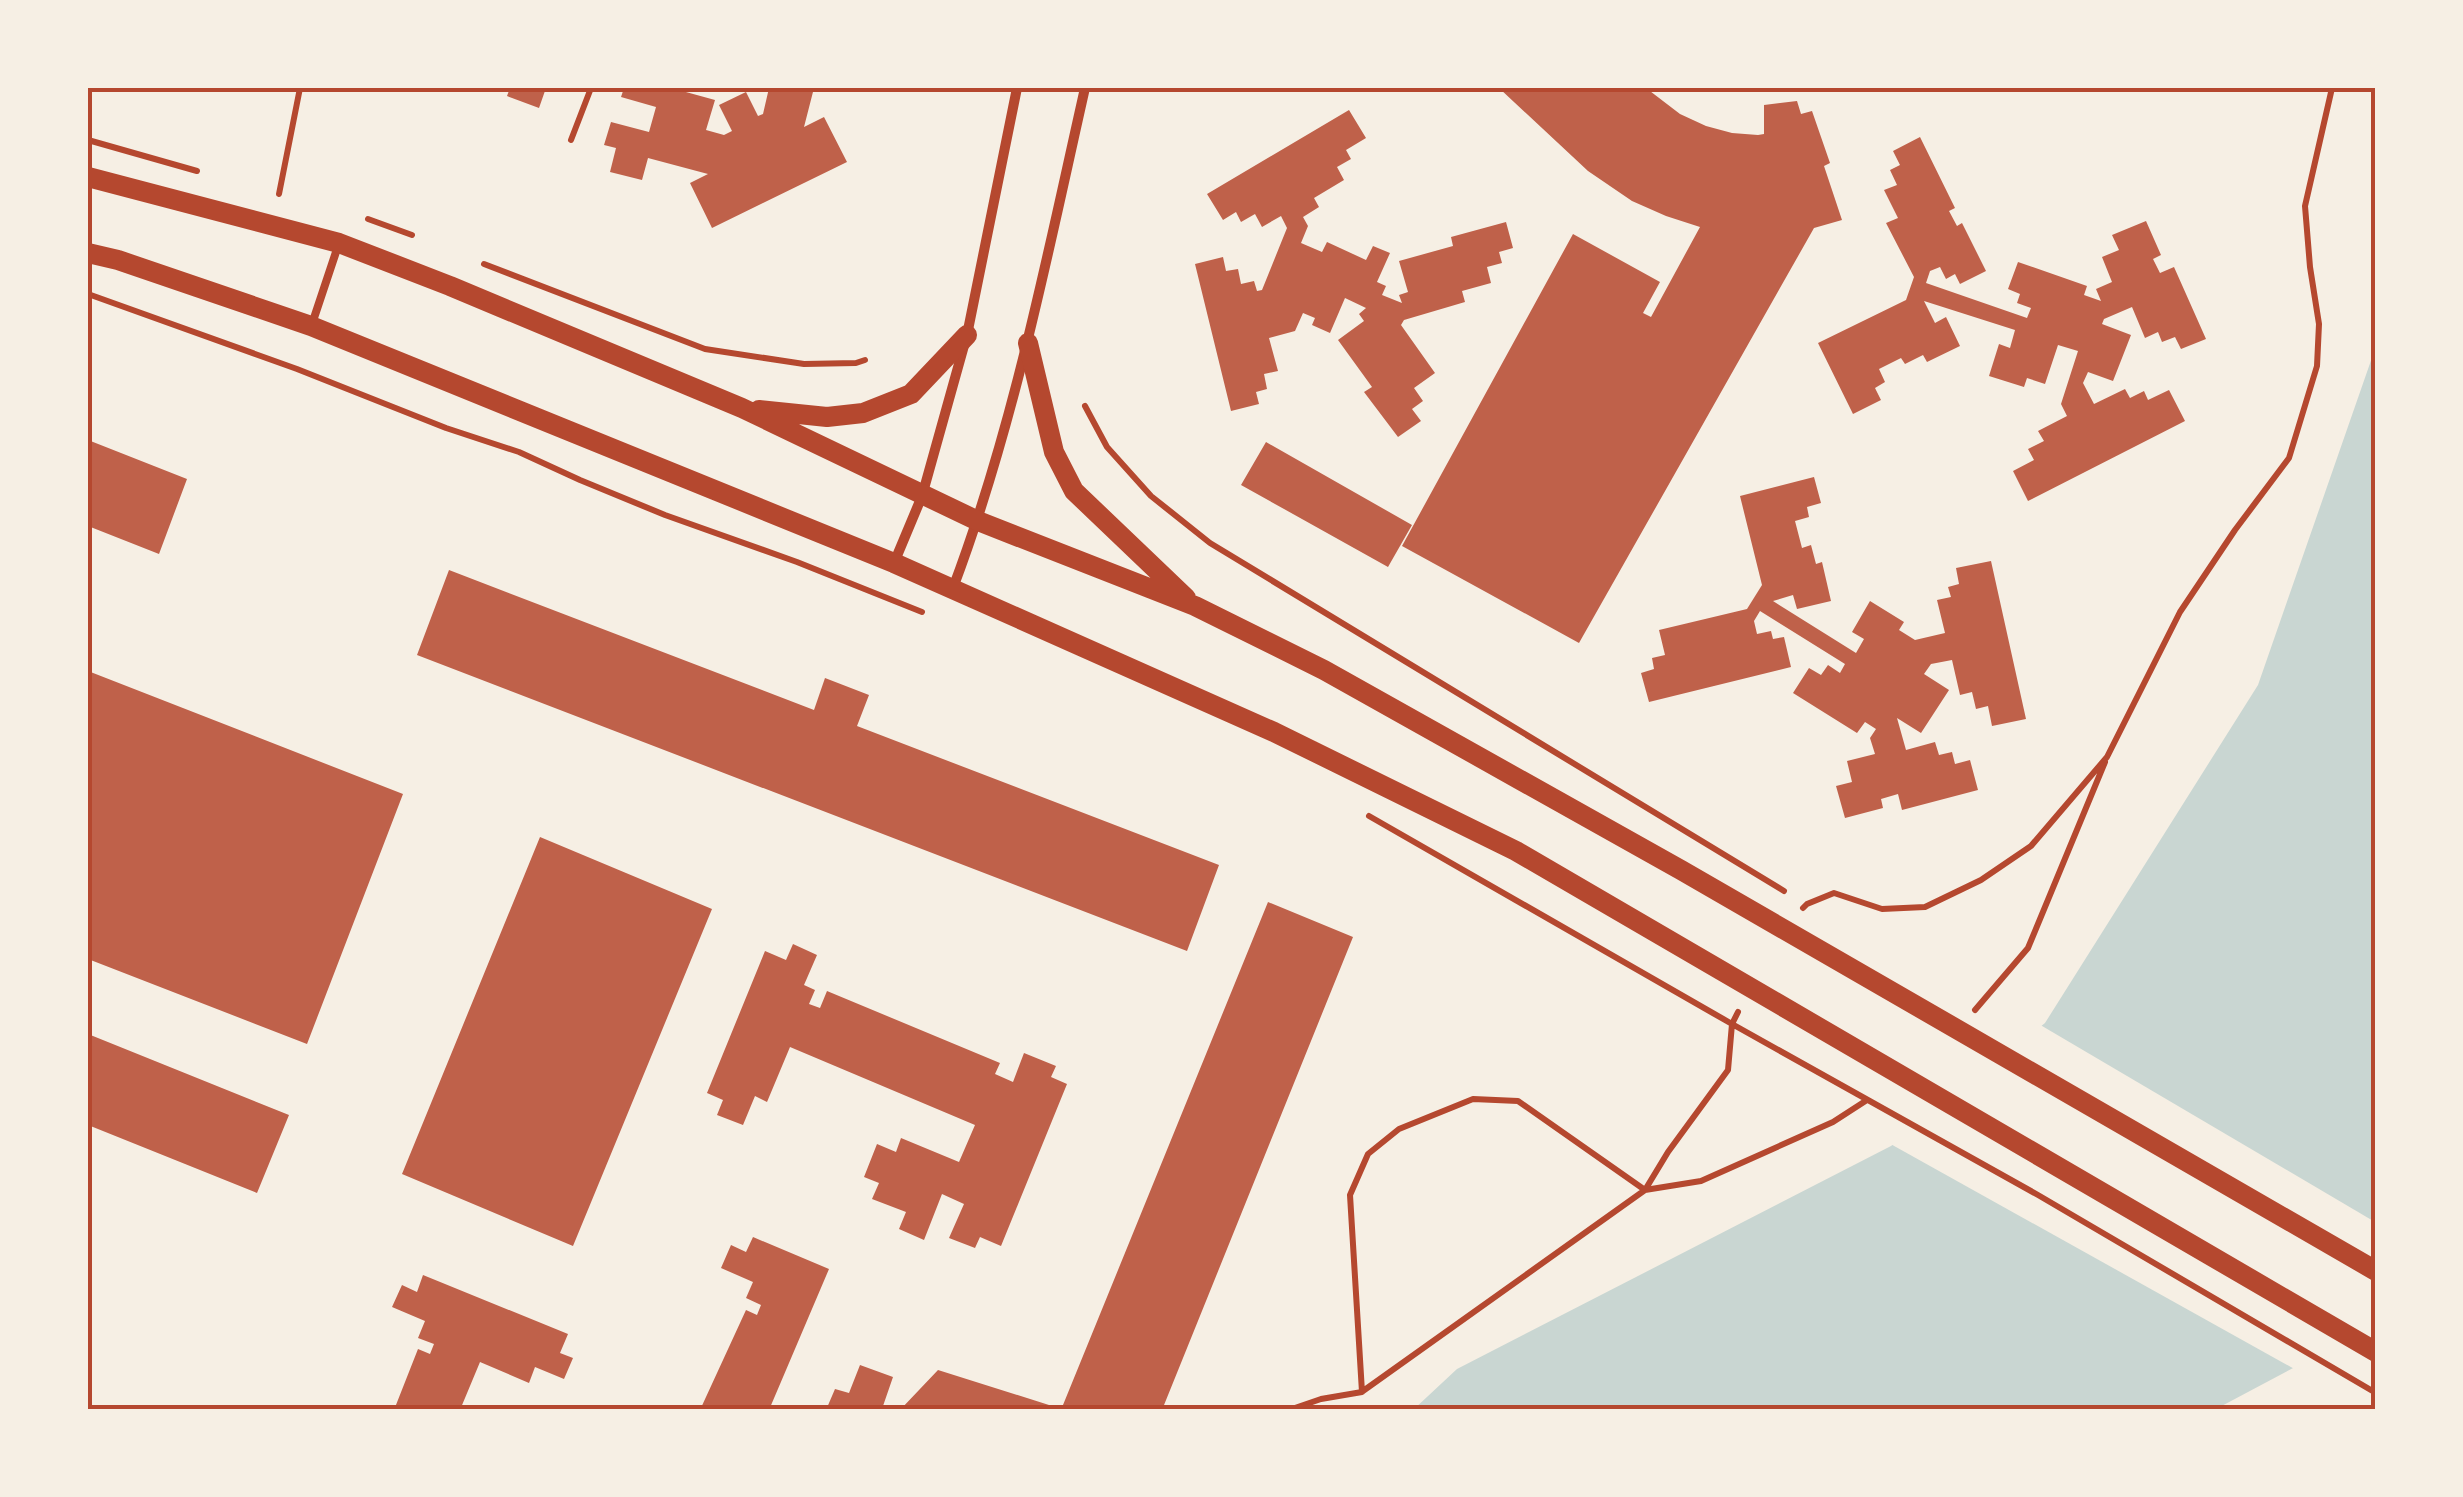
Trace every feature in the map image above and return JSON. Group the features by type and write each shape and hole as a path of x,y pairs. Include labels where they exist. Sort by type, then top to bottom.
{"main road":[{"path":"88,177 339,243 450,286 742,408 978,521 1194,606 1324,670 2376,1271"},
{"path":"88,253 311,326 894,563 1274,732 1516,852 2376,1352"},
{"path":"742,408 827,417 863,412 912,394 967,336"},
{"path":"1028,344 1054,452 1074,491 1194,606"}],"street":[{"path":"894,563 922,496 967,336 1017,88"},
{"path":"953,588 978,521 1028,344 1085,88"}],"lane":[{"path":"311,326 339,243"}],"path":[{"path":"296,198 279,194 300,88"},
{"path":"571,140 591,88"},
{"path":"1806,904 1834,893 1882,910 1925,907 1981,880 2030,846 2106,757 2180,612 2289,458 2317,366 2319,324 2304,206 2332,88"},
{"path":"88,140 202,172"},
{"path":"364,218 424,240"},
{"path":"473,260 705,350 804,364 856,364 865,360"},
{"path":"88,294 519,452 665,515 923,613"},
{"path":"1085,406 1106,447 1151,496 1210,543 1790,894"},
{"path":"1369,816 2055,1205 2376,1393"},
{"path":"1288,1410 1362,1392 1646,1190 1668,1152 1728,1070 1732,1024"},
{"path":"1362,1392 1350,1195 1368,1154 1399,1129 1473,1099 1518,1102 1646,1190"}],"shaded area":[{"path":"2375,349 2375,1301 2295,1367 2216,1409 1413,1410 1457,1369 1891,1146 2045,1023 2258,685"}],"pier":[{"path":"2037,1023 2375,1222 2376,1308 2298,1371 1887,1142"}],"building":[{"path":"510,88 546,88 539,108 507,96"},
{"path":"624,88 676,88 715,100 706,130 724,135 732,131 719,105 746,92 758,116 763,114 769,88 814,88 804,127 824,117 847,162 712,228 690,183 708,174 648,158 642,180 610,172 616,148 604,145 611,122 649,132 656,107 621,97"},
{"path":"1499,88 1646,88 1680,114 1706,126 1758,135 1764,134 1764,105 1797,101 1801,114 1812,111 1830,163 1824,166 1842,220 1814,228 1579,643 1402,546 1573,234 1660,282 1643,313 1651,317 1700,227 1632,201 1588,171"},
{"path":"1349,110 1366,138 1346,150 1351,159 1337,167 1344,180 1314,198 1319,207 1303,217 1308,226 1301,243 1322,252 1327,242 1366,260 1373,246 1390,253 1377,282 1386,286 1382,295 1402,303 1399,295 1408,292 1399,261 1453,246 1451,237 1506,222 1513,248 1499,252 1502,263 1487,267 1491,283 1462,291 1465,302 1404,320 1401,325 1435,373 1414,388 1423,401 1412,409 1421,421 1398,437 1364,392 1372,387 1338,340 1364,321 1359,314 1366,308 1345,298 1330,333 1312,325 1315,318 1303,313 1295,331 1269,338 1278,371 1264,374 1267,389 1256,392 1259,404 1231,411 1195,264 1223,257 1226,271 1238,269 1241,284 1254,281 1257,291 1262,290 1287,228 1281,216 1262,227 1255,214 1241,222 1236,212 1223,220 1207,194"},
{"path":"1920,137 1955,208 1949,211 1957,226 1962,223 1986,271 1960,284 1955,274 1946,279 1940,267 1930,271 1926,283 2027,318 2031,308 2017,303 2020,294 2008,289 2018,262 2087,286 2084,295 2101,301 2096,289 2112,282 2102,257 2119,250 2112,235 2146,221 2161,255 2153,259 2160,273 2174,267 2206,339 2181,349 2175,337 2162,342 2158,332 2145,338 2132,307 2104,319 2102,324 2131,335 2113,381 2088,372 2083,383 2094,404 2125,389 2130,398 2144,391 2148,400 2169,390 2185,421 2028,501 2013,471 2034,460 2028,449 2044,441 2038,431 2067,416 2061,404 2078,351 2058,345 2045,384 2027,378 2024,387 1989,376 1999,344 2010,348 2015,330 1924,301 1935,323 1946,317 1960,346 1927,362 1923,355 1905,364 1901,358 1879,369 1885,382 1875,388 1881,400 1853,414 1818,343 1906,300 1914,277 1886,223 1898,218 1884,190 1897,185 1890,170 1900,165 1893,151"},
{"path":"88,440 187,479 159,554 88,526"},
{"path":"1266,442 1412,525 1388,567 1241,485"},
{"path":"1814,477 1821,503 1807,507 1809,517 1795,521 1802,548 1811,545 1816,564 1822,562 1831,601 1797,609 1793,595 1773,601 1856,653 1864,639 1852,632 1870,601 1904,622 1899,630 1915,640 1945,633 1937,600 1951,597 1948,587 1959,584 1956,568 1991,561 2026,719 1992,726 1988,706 1976,709 1972,692 1960,695 1952,660 1931,664 1924,674 1949,690 1921,733 1897,718 1906,750 1935,742 1939,755 1952,752 1955,764 1970,760 1978,790 1902,810 1898,794 1881,799 1883,808 1845,818 1836,786 1852,782 1847,761 1875,754 1870,738 1876,729 1865,722 1857,733 1793,693 1809,668 1821,675 1828,665 1840,673 1845,664 1760,611 1754,621 1757,634 1771,631 1773,639 1784,637 1791,667 1649,702 1641,673 1654,669 1652,658 1665,655 1659,630 1747,609 1762,585 1740,496"},
{"path":"449,570 814,710 825,678 869,695 857,726 1219,865 1187,951 417,655"},
{"path":"88,671 403,794 307,1044 88,959"},
{"path":"540,837 712,909 573,1246 402,1174"},
{"path":"1268,902 1353,937 1162,1410 1074,1410 1063,1405"},
{"path":"793,944 817,955 804,985 815,990 809,1004 820,1008 827,991 1000,1063 995,1074 1013,1082 1024,1053 1056,1066 1051,1077 1067,1084 1001,1246 980,1237 975,1248 949,1238 964,1204 942,1194 924,1240 899,1229 906,1212 872,1199 879,1183 864,1177 877,1144 896,1152 901,1138 959,1162 975,1125 790,1047 767,1102 755,1096 743,1125 717,1115 723,1100 707,1093 765,951 786,960"},
{"path":"88,1034 289,1115 257,1193 88,1125"},
{"path":"753,1237 829,1269 769,1410 700,1410 746,1310 757,1315 761,1305 746,1298 753,1282 721,1268 731,1245 746,1252"},
{"path":"423,1275 568,1334 560,1353 573,1358 564,1379 535,1367 529,1383 480,1362 460,1410 394,1410 418,1349 430,1354 434,1344 418,1338 425,1321 392,1307 402,1285 417,1292"},
{"path":"860,1365 893,1377 883,1406 891,1410 826,1410 835,1389 849,1393"},
{"path":"938,1370 1049,1405 1051,1410 900,1410"}]}
